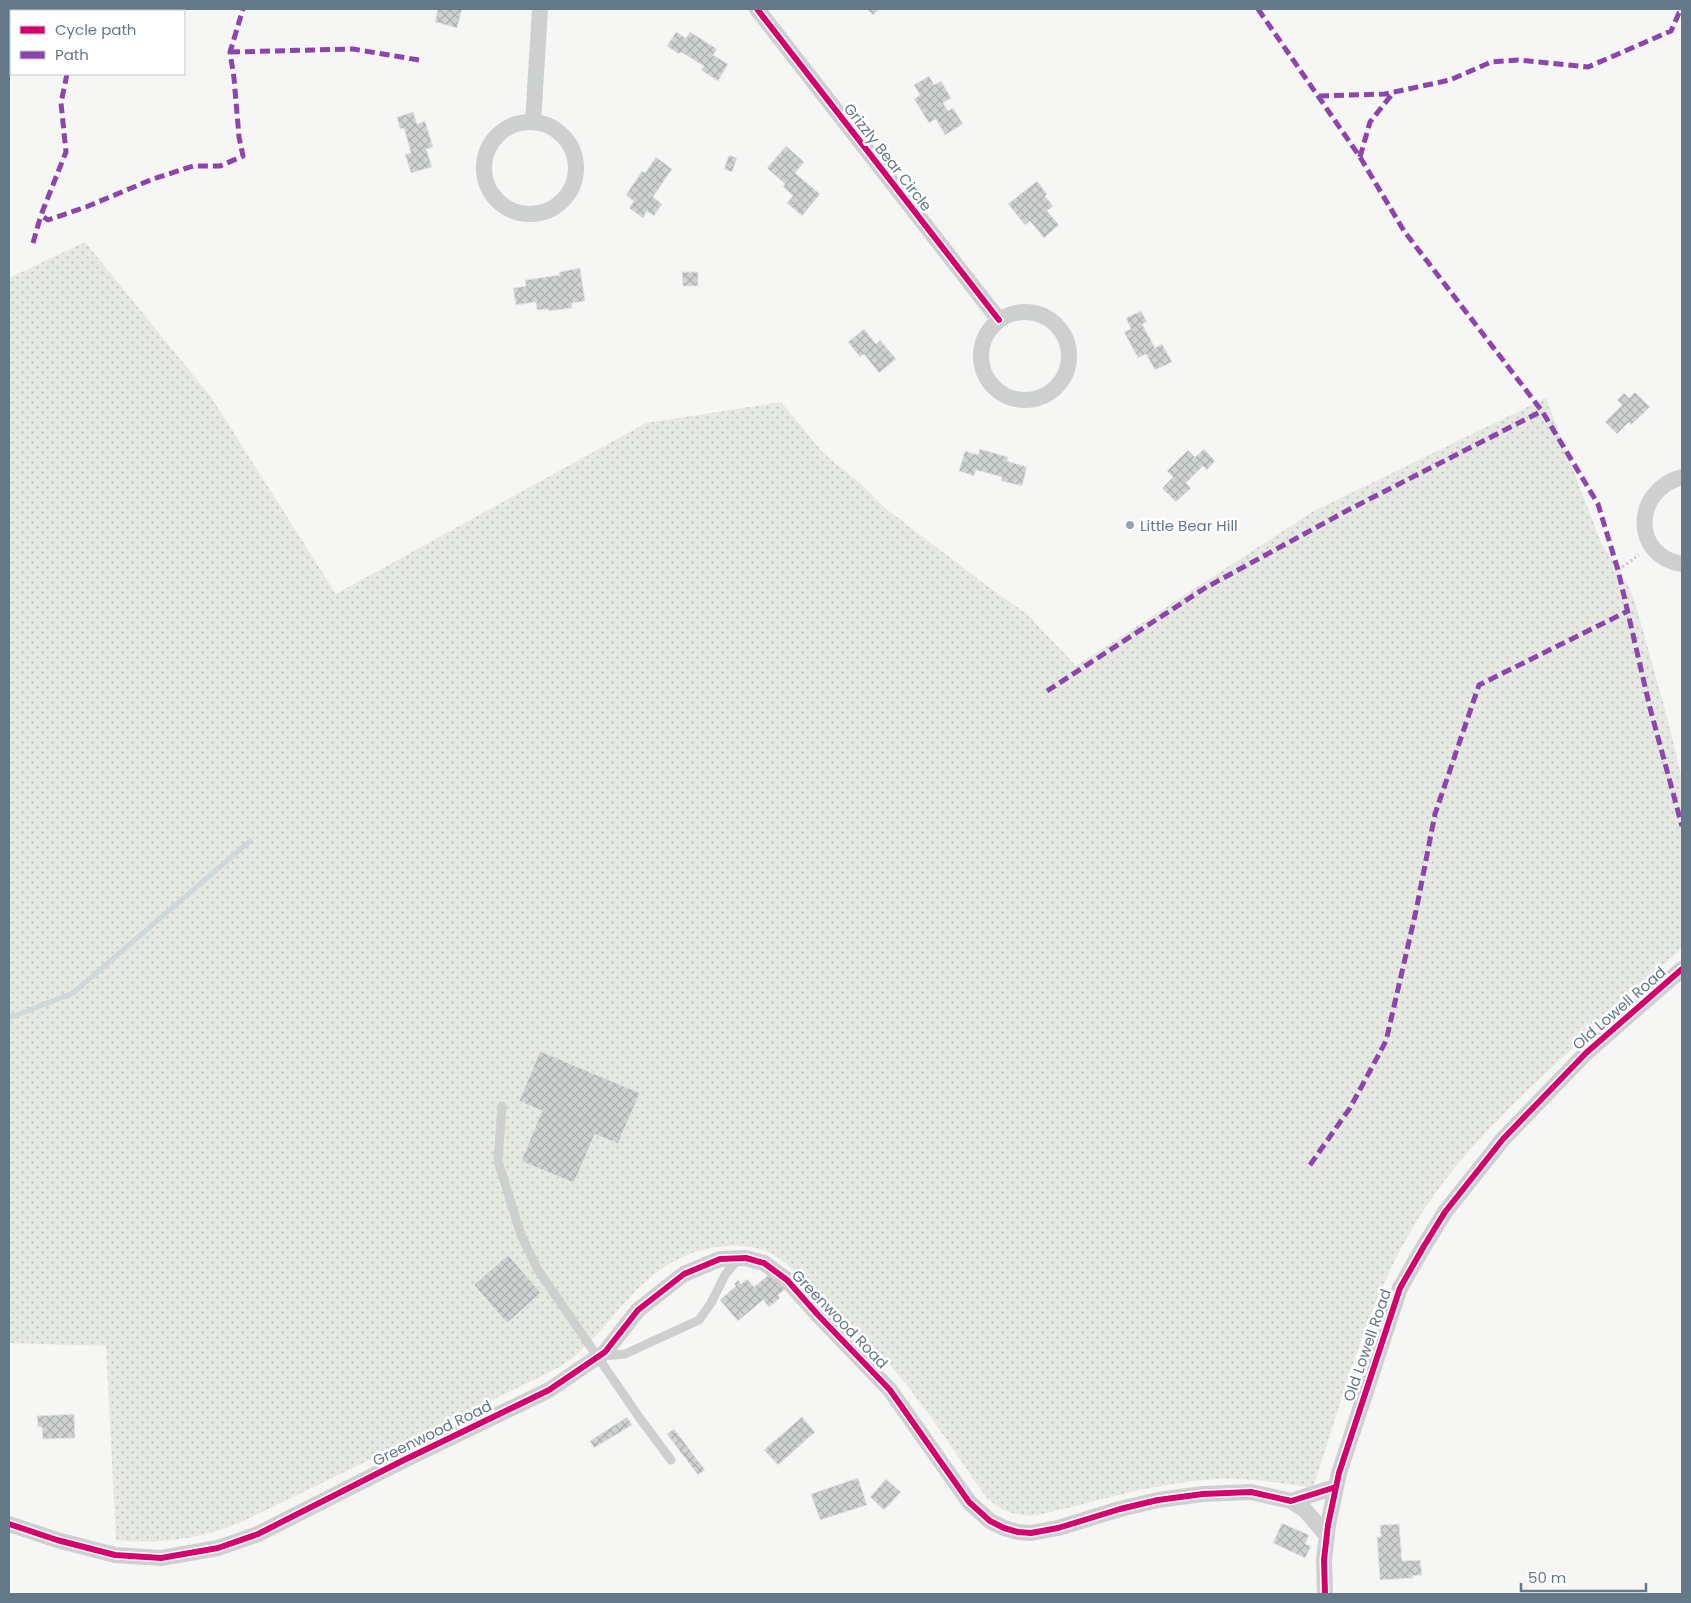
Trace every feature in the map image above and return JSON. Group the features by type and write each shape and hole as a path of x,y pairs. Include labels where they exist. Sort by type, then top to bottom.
{"street":[{"path":"533,122 540,9"},
{"name":"Grizzly Bear Circle","path":"757,9 999,320"},
{"path":"533,122 547,125 560,133 569,144 575,158 576,172 572,186 564,199 552,208 539,213 524,213 510,209 497,200 488,187 484,172 485,156 492,142 503,130 517,124 533,122"},
{"path":"1034,312 1051,320 1063,334 1067,342 1069,360 1063,378 1050,391 1034,398 1016,398 999,391 987,378 982,352 987,334 999,320 1016,313 1034,312"},
{"path":"1682,477 1669,480 1657,490 1648,502 1645,517 1646,532 1652,546 1662,556 1674,563 1682,564"},
{"name":"Old Lowell Road","path":"1325,1594 1324,1560 1336,1487 1358,1410 1400,1288 1446,1212 1503,1139 1586,1053 1682,969"},
{"name":"Greenwood Road","path":"9,1524 57,1540 115,1555 161,1558 218,1548 258,1534 402,1460 549,1390 606,1352 638,1310 684,1274 720,1259 739,1258 764,1263 787,1280 890,1390 969,1502 990,1521 1004,1528 1031,1533 1049,1530 1158,1500 1203,1494 1251,1492 1291,1502"},
{"path":"1291,1502 1336,1487"},
{"path":"1291,1502 1305,1510 1327,1536"}],"lane":[{"path":"502,1106 498,1161 522,1235 538,1270 639,1417 672,1460"},
{"path":"599,1357 625,1354 699,1320 711,1303 725,1275 739,1258"}],"path":[{"path":"1618,570 1652,546"}],"shaded area":[{"path":"85,242 211,397 336,594 646,423 781,402 824,454 860,483 885,508 999,595 1026,613 1076,666 1312,512 1546,398 1601,543 1627,583 1635,602 1670,728 1682,780 1682,948 1498,1119 1460,1162 1425,1208 1409,1234 1379,1294 1355,1358 1313,1488 1254,1480 1218,1479 1151,1488 1039,1515 1017,1514 1004,1510 986,1497 923,1406 896,1371 875,1349 826,1309 787,1264 770,1253 759,1249 724,1246 688,1254 649,1278 590,1342 559,1367 252,1517 219,1530 186,1538 151,1541 116,1540 106,1346 9,1343 9,278"}],"building":[{"path":"438,9 462,9 457,28 435,22"},
{"path":"867,9 879,9 873,15"},
{"path":"676,32 686,38 690,32 717,49 713,55 728,64 718,81 701,70 704,66 667,46"},
{"path":"929,76 934,85 941,81 951,98 943,103 948,111 953,108 963,124 945,135 936,119 929,123 914,99 920,95 914,85"},
{"path":"413,112 417,124 425,121 433,147 426,149 432,167 411,173 405,154 411,153 404,128 400,129 397,117"},
{"path":"786,146 804,162 795,173 820,194 802,216 787,203 793,196 783,187 785,184 767,168"},
{"path":"729,155 737,158 732,172 724,169"},
{"path":"656,157 672,169 653,197 662,204 654,216 647,211 643,218 629,208 634,201 626,195 642,171 645,173"},
{"path":"1037,181 1053,206 1047,211 1059,225 1044,238 1030,221 1025,225 1008,204"},
{"path":"580,268 585,301 572,303 572,308 549,311 549,309 537,310 536,302 516,305 513,288 526,286 525,280 560,275 559,272"},
{"path":"682,272 698,272 698,286 683,286"},
{"path":"1141,311 1147,322 1142,324 1155,348 1162,344 1172,362 1155,370 1146,354 1138,358 1124,332 1131,329 1126,318"},
{"path":"864,329 876,344 880,340 896,359 879,373 864,354 860,357 848,342"},
{"path":"1635,392 1650,407 1631,425 1629,422 1617,434 1605,422 1622,405 1617,400 1624,393 1629,398"},
{"path":"980,449 1008,457 1007,461 1027,467 1022,486 1001,481 1002,477 976,470 974,476 959,471 965,451 978,455"},
{"path":"1204,449 1215,461 1207,470 1203,466 1186,483 1191,488 1176,502 1162,488 1173,477 1167,471 1188,450 1195,457"},
{"path":"540,1051 640,1093 618,1144 595,1134 574,1183 521,1161 542,1111 519,1101"},
{"path":"508,1255 541,1293 507,1323 474,1285"},
{"path":"773,1271 787,1288 778,1295 780,1298 769,1307 763,1300 738,1321 720,1300 736,1286 734,1284 738,1280 741,1284 747,1279 754,1287"},
{"path":"74,1414 75,1438 43,1439 42,1427 38,1427 37,1416"},
{"path":"627,1417 632,1425 594,1448 590,1441"},
{"path":"802,1417 815,1432 778,1465 764,1450"},
{"path":"674,1429 705,1470 698,1475 667,1434"},
{"path":"858,1478 867,1505 820,1520 811,1494"},
{"path":"886,1479 901,1492 884,1510 870,1497"},
{"path":"1282,1523 1309,1535 1305,1544 1311,1546 1305,1558 1273,1543"},
{"path":"1399,1524 1402,1561 1420,1560 1422,1575 1412,1576 1413,1578 1380,1580 1377,1537 1381,1537 1380,1525"}],"waterway":[{"path":"9,1018 73,993 250,841"}],"marked path":[{"path":"67,75 61,103 66,152 41,215 48,220 86,207 153,179 193,166 220,166 243,156 239,137 230,52 243,9"},
{"path":"1258,9 1360,157 1404,231 1542,411 1598,504 1618,570 1650,708 1682,826"},
{"path":"1319,96 1385,94 1450,80 1491,62 1518,60 1588,67 1671,31 1679,13 1682,12"},
{"path":"230,52 353,49 419,60"},
{"path":"1360,157 1370,122 1393,93"},
{"path":"33,243 41,215"},
{"path":"1047,691 1205,588 1350,509 1542,411"},
{"path":"1310,1165 1350,1108 1386,1041 1416,911 1435,814 1479,685 1628,611"}],"cycle path":[{"path":"757,9 999,320"},
{"path":"1325,1594 1324,1560 1328,1525 1339,1473 1400,1288 1445,1212 1503,1139 1586,1053 1682,969"},
{"path":"9,1524 57,1540 115,1555 161,1558 218,1548 258,1534 402,1461 549,1390 605,1352 638,1310 684,1274 720,1259 746,1258 764,1263 787,1280 890,1390 969,1502 990,1521 1004,1528 1031,1533 1058,1528 1120,1509 1158,1500 1203,1494 1251,1492 1291,1501 1336,1487"}],"place":[{"name":"Little Bear Hill","path":"1130,525"}]}
